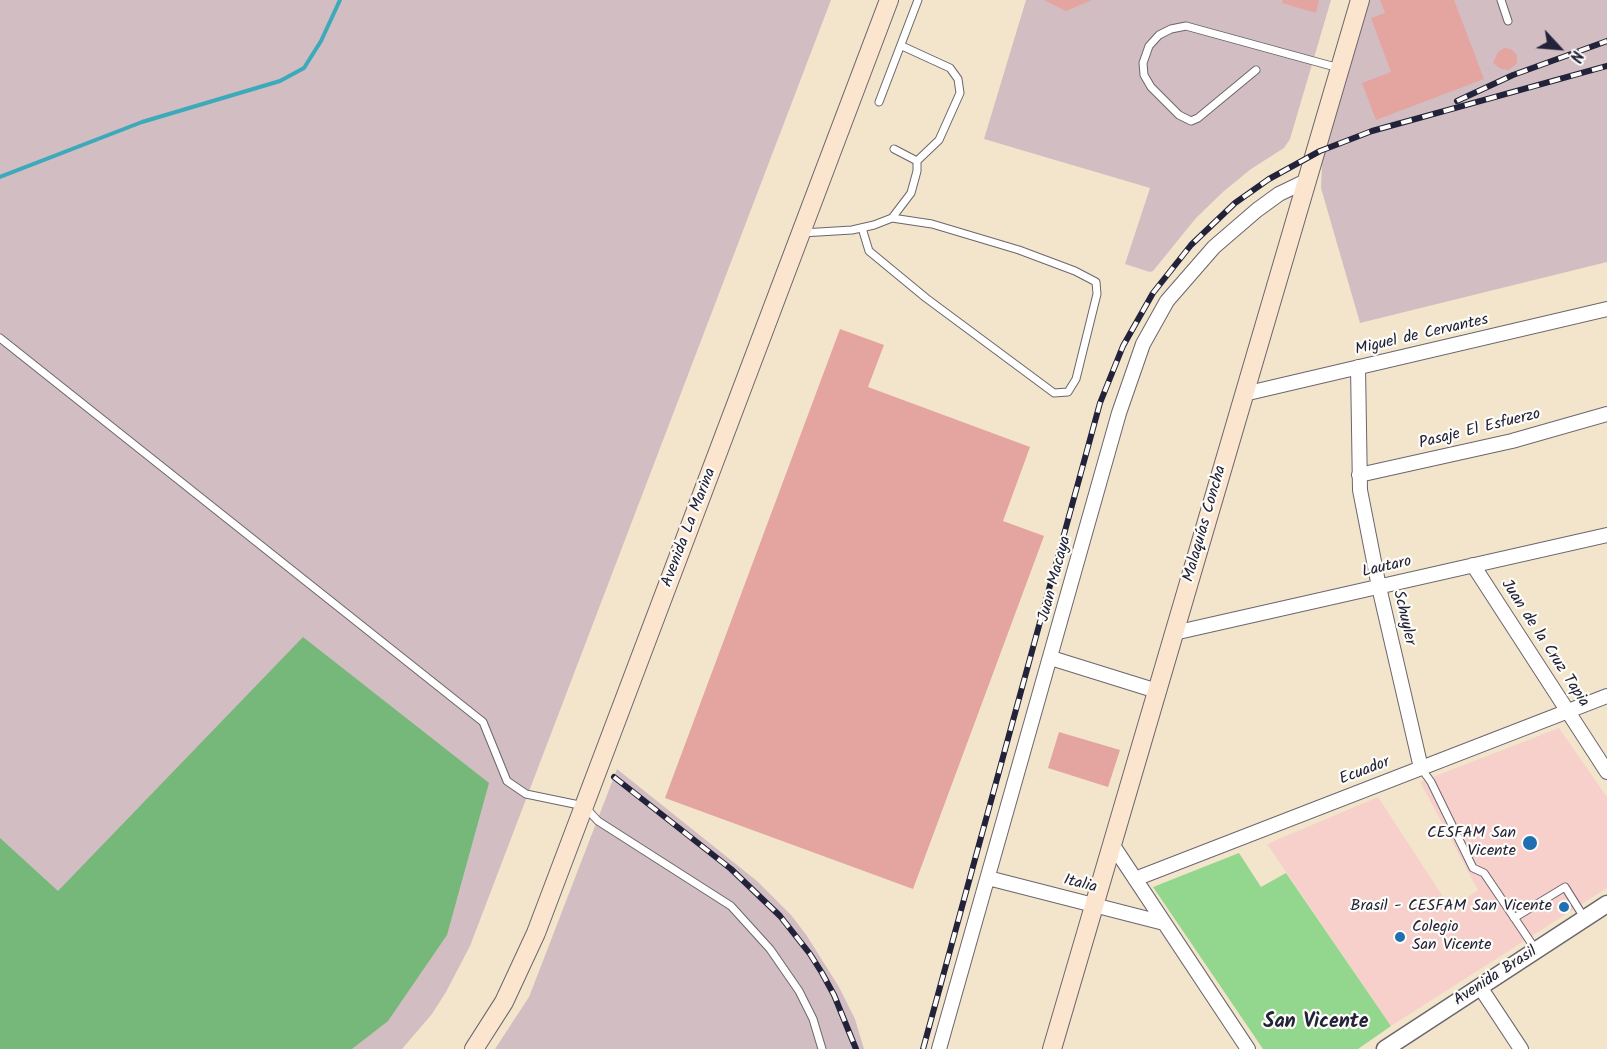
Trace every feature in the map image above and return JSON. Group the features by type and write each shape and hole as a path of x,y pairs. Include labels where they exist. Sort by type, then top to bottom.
{"main road":[{"name":"Avenida La Marina","path":"474,1049 493,1021 525,958 890,0"},
{"name":"Malaquías Concha","path":"1052,1049 1360,0"}],"street":[{"name":"Juan Macaya","path":"939,1049 1124,395 1150,329 1177,288 1214,247 1279,194 1306,181"},
{"name":"Miguel de Cervantes","path":"1244,394 1607,309"},
{"name":"Schuyler","path":"1358,368 1360,490 1379,587 1421,768"},
{"name":"Pasaje El Esfuerzo","path":"1359,475 1512,441 1607,414"},
{"name":"Lautaro","path":"1174,633 1607,535"},
{"name":"Juan de la Cruz Tapia","path":"1473,565 1607,772"},
{"path":"1051,658 1157,691"},
{"name":"Ecuador","path":"1135,879 1607,696"},
{"path":"1112,844 1248,1049"},
{"name":"Italia","path":"988,878 1164,923"},
{"name":"Avenida Brasil","path":"1385,1049 1607,904"},
{"path":"1480,987 1521,1049"}],"lane":[{"path":"879,102 918,0"},
{"path":"1501,0 1508,21"},
{"path":"1256,70 1198,118 1191,120 1179,116 1151,87 1144,75 1143,63 1149,46 1159,35 1171,29 1186,26 1339,68"},
{"path":"892,218 911,193 917,161 939,140 960,93 958,79 950,68 902,46"},
{"path":"894,149 917,161"},
{"path":"802,233 862,228 892,218 932,224 1019,250 1075,271 1096,282 1098,294 1076,379 1068,392 1054,393 926,298 869,251 862,228"},
{"path":"0,338 483,722 507,781 526,794 584,806 598,822 731,906 770,950 799,991 813,1019 822,1049"},
{"path":"1421,768 1431,782 1473,868 1484,873 1536,950"},
{"path":"1514,918 1565,887 1585,919"}],"shaded area":[{"path":"0,0 831,0 470,946 432,1014 402,1049 0,1049"},
{"path":"1026,0 1331,0 1290,139 1284,148 1251,169 1224,191 1196,218 1150,272 1125,264 1150,188 984,139"},
{"path":"1364,0 1607,0 1607,262 1360,323 1321,188 1323,138"},
{"path":"1559,728 1607,797 1607,888 1391,1026 1267,844 1378,797 1451,909 1478,890 1420,782"},
{"path":"617,769 757,881 791,915 839,987 855,1019 864,1049 495,1049 529,997"}],"green space":[{"path":"303,637 489,783 447,935 388,1021 352,1049 0,1049 0,838 58,891"},
{"path":"1239,853 1261,887 1286,873 1391,1026 1358,1049 1263,1049 1153,887"}],"building":[{"path":"1044,0 1092,0 1066,11"},
{"path":"1283,0 1319,0 1316,13 1282,3"},
{"path":"1380,0 1454,0 1484,79 1376,120 1362,83 1391,72 1371,18 1385,13"},
{"path":"1504,48 1511,49 1517,55 1517,63 1509,70 1501,69 1493,63 1498,52"},
{"path":"840,329 884,345 868,387 1030,447 1003,521 1044,536 913,889 665,798"},
{"path":"1059,732 1120,750 1108,787 1048,768"}],"waterway":[{"path":"0,177 142,122 280,81 304,68 321,41 340,0"}],"railway":[{"path":"1457,101 1513,75 1607,41"},
{"path":"923,1049 1100,403 1123,346 1153,293 1191,245 1235,203 1269,179 1320,151 1372,131 1607,66"},
{"path":"614,777 731,869 780,916 822,973 834,995 856,1049"}],"place":[{"name":"CESFAM San Vicente","path":"1530,843"},
{"name":"Brasil - CESFAM San Vicente","path":"1564,907"},
{"name":"Colegio San Vicente","path":"1400,937"}],"district":[{"name":"San Vicente","path":"1316,1024"}]}
